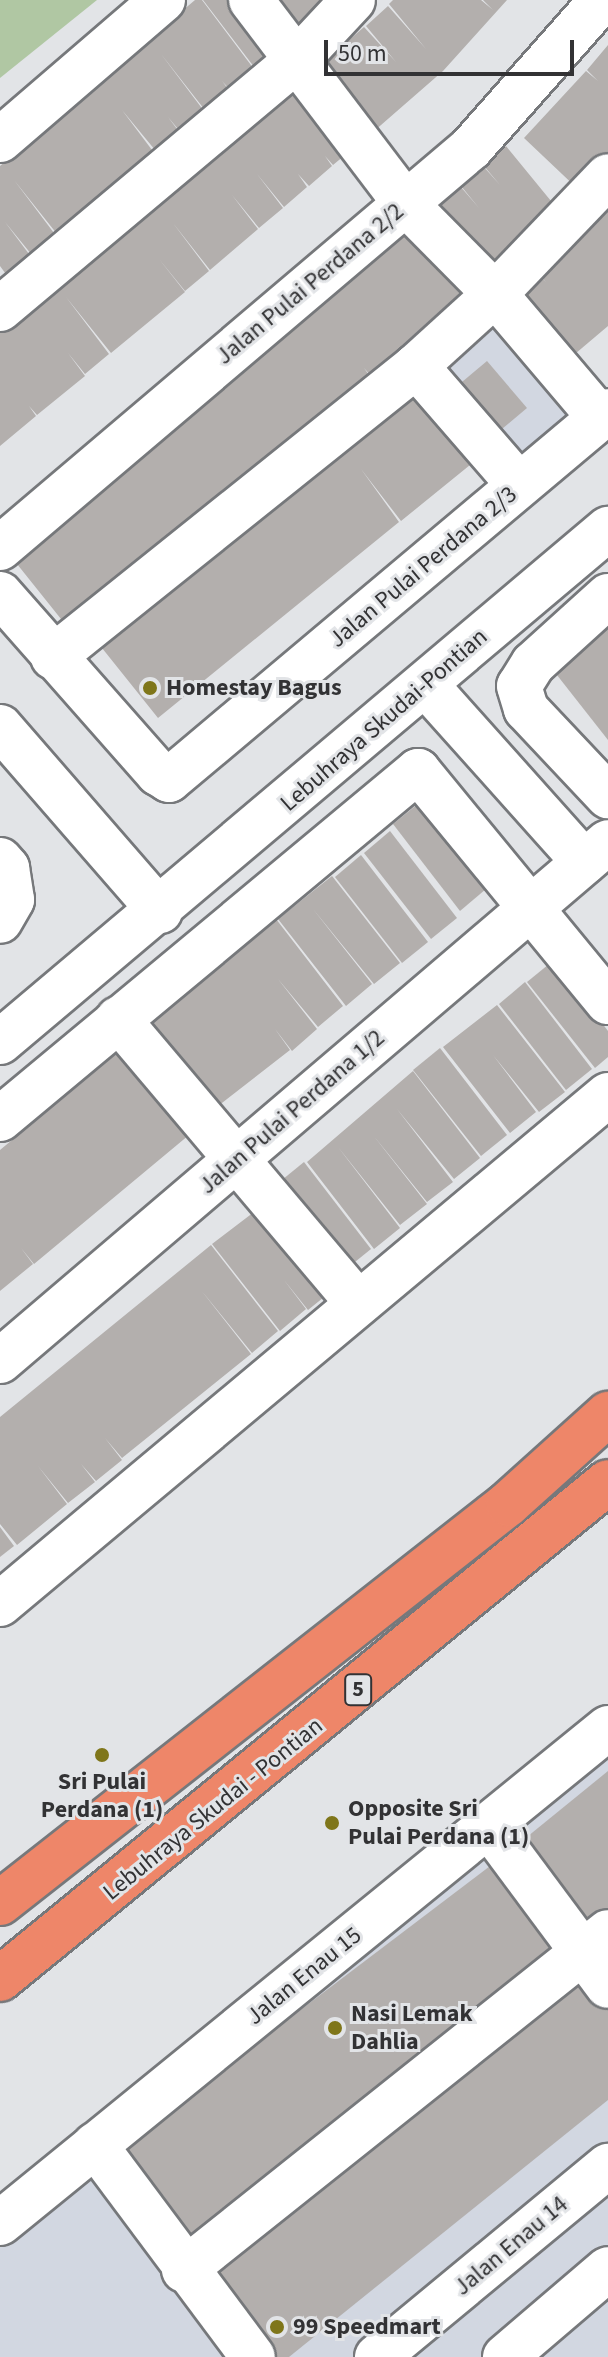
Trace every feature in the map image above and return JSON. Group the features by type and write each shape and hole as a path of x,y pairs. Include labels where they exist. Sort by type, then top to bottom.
{"highway":[{"name":"5","path":"0,1903 508,1504 608,1414"},
{"name":"Lebuhraya Skudai - Pontian","path":"0,1979 608,1482"}],"street":[{"path":"0,140 163,0"},
{"path":"251,0 299,58 405,203 495,294 604,415"},
{"path":"0,309 299,58 353,0"},
{"name":"Jalan Pulai Perdana 2/2","path":"0,548 471,148 602,0"},
{"path":"0,594 53,657 416,366 495,294 608,176"},
{"path":"416,366 519,485"},
{"name":"Jalan Pulai Perdana 2/3","path":"53,657 163,778 169,780 604,415"},
{"name":"Lebuhraya Skudai-Pontian","path":"0,1042 160,911 608,529"},
{"path":"608,596 533,664 519,686 526,709 608,796"},
{"path":"425,684 596,852"},
{"path":"0,727 160,911"},
{"path":"0,1119 418,771 533,906 608,1002"},
{"name":"Jalan Pulai Perdana 1/2","path":"0,1361 596,852"},
{"path":"118,1019 358,1303"},
{"path":"0,1604 608,1095"},
{"name":"Jalan Enau 15","path":"0,2223 608,1728"},
{"path":"184,2270 600,1957 489,1826"},
{"path":"95,2145 184,2270 253,2357"},
{"name":"Jalan Enau 14","path":"377,2357 608,2166"},
{"path":"505,2357 608,2269"}],"shaded area":[{"path":"501,318 580,410 515,467 438,375"},
{"path":"608,1708 608,2357 0,2357 0,2206"}],"green space":[{"path":"0,0 97,0 0,78"}],"building":[{"path":"195,0 202,0 257,73 233,93 222,81 232,94 208,114 161,54 207,115 183,135 168,117 183,137 160,156 122,110 158,158 61,239 14,180 60,241 36,260 5,222 35,262 11,281 0,266 0,166"},
{"path":"203,0 238,0 279,56 258,72"},
{"path":"270,0 338,0 299,35"},
{"path":"393,0 481,0 493,10 483,0 507,0 443,71 373,132 319,66 364,27 396,62 366,26 388,6 426,49 389,4"},
{"path":"608,45 608,163 581,192 524,138 586,71 598,81 587,70"},
{"path":"299,69 357,145 333,165 325,156 332,166 309,186 298,174 307,187 284,207 257,174 283,208 259,228 232,195 258,229 210,270 173,223 209,271 185,291 159,259 185,292 111,353 66,297 109,354 85,374 68,353 85,376 37,415 29,406 36,416 0,446 0,322"},
{"path":"506,146 560,212 491,272 437,206 460,186 479,208 461,186 483,166 500,185 484,166"},
{"path":"608,208 608,326 569,359 516,294 538,274 546,282 539,274"},
{"path":"412,221 470,297 372,377 364,368 371,378 175,542 167,532 174,542 69,629 9,554"},
{"path":"487,361 527,408 496,434 456,387"},
{"path":"415,389 470,465 401,521 361,469 399,522 158,718 98,643"},
{"path":"608,620 608,740 553,670"},
{"path":"419,803 486,889 460,911 393,824"},
{"path":"390,831 457,918 431,939 364,853"},
{"path":"361,855 428,942 402,963 335,877"},
{"path":"332,876 400,963 374,984 313,909 372,984 346,1006 278,919"},
{"path":"276,919 343,1006 318,1027 278,979 317,1029 292,1051 275,1029 290,1050 209,1113 141,1027"},
{"path":"554,960 608,1031 608,1057 595,1068 527,982"},
{"path":"525,982 592,1069 566,1090 499,1004"},
{"path":"497,1005 565,1092 539,1112 493,1055 536,1112 510,1133 443,1047"},
{"path":"440,1048 507,1135 481,1156 413,1070"},
{"path":"122,1049 189,1135 34,1264 21,1248 33,1264 0,1291 0,1150"},
{"path":"413,1071 480,1158 454,1179 397,1109 453,1182 427,1202 373,1135 427,1204 400,1225 338,1147 400,1228 374,1249 307,1162"},
{"path":"304,1162 371,1249 345,1270 277,1184"},
{"path":"267,1202 334,1289 308,1310 284,1280 306,1309 280,1331 212,1244"},
{"path":"211,1245 278,1331 252,1353 201,1290 251,1354 122,1458 105,1438 122,1460 96,1481 81,1464 95,1482 68,1503 38,1466 67,1504 17,1545 0,1524 0,1417"},
{"path":"0,1527 14,1546 0,1557"},
{"path":"608,1771 608,1915 593,1928 522,1841"},
{"path":"498,1860 566,1945 186,2255 108,2156"},
{"path":"588,1972 608,1998 608,2100 289,2357 273,2357 208,2280"}],"place":[{"name":"Homestay Bagus","path":"150,688"},
{"name":"Sri Pulai Perdana (1)","path":"102,1755"},
{"name":"Opposite Sri Pulai Perdana (1)","path":"332,1823"},
{"name":"Nasi Lemak Dahlia","path":"335,2028"},
{"name":"99 Speedmart","path":"277,2327"}]}
